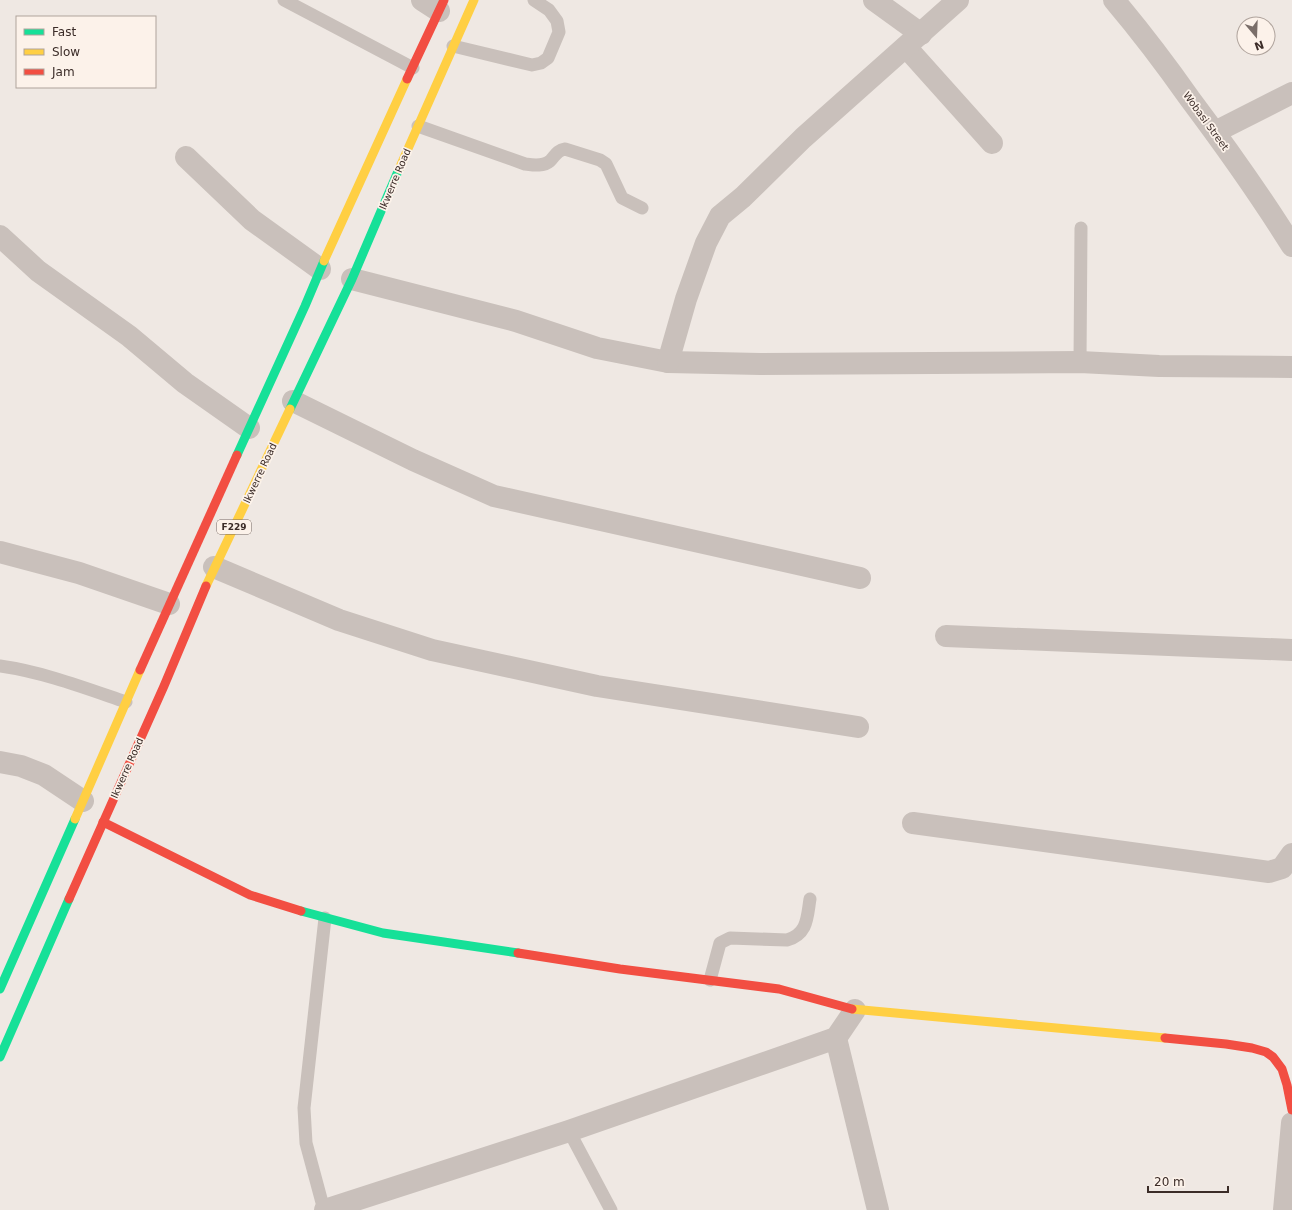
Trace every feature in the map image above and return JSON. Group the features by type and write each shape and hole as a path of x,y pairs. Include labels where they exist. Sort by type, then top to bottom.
{"main road":[{"name":"Ikwerre Road","path":"0,1057 164,686 214,567 352,279 418,126 420,112 474,0"},
{"name":"F229","path":"0,989 169,604 305,306 320,269 399,106 435,4"},
{"path":"103,822 250,895 325,918 383,933 620,969 780,989 855,1010 1226,1044 1265,1051 1276,1058 1283,1071 1292,1110"}],"street":[{"path":"874,0 914,40 992,143"},
{"path":"668,362 686,299 706,243 720,216 743,197 803,138 958,0"},
{"name":"Wobasi Street","path":"1114,0 1138,28 1250,180 1292,246"},
{"path":"1215,132 1292,93"},
{"path":"186,157 252,220 320,269"},
{"path":"0,236 38,271 129,336 185,383 249,428"},
{"path":"352,279 516,321 596,348 668,362 760,364 1080,362 1159,366 1292,367"},
{"path":"293,401 413,460 494,496 860,578"},
{"path":"0,552 79,573 169,604"},
{"path":"214,567 339,620 432,650 597,686 858,727"},
{"path":"946,636 1292,650"},
{"path":"0,762 21,766 44,775 83,801"},
{"path":"913,823 1269,872 1282,868 1292,854"},
{"path":"325,1210 568,1131 836,1038 855,1010"},
{"path":"836,1038 878,1210"},
{"path":"1284,1210 1292,1123"}],"lane":[{"path":"284,0 412,68"},
{"path":"453,46 532,65 541,63 548,58 559,32 557,21 549,10 534,0"},
{"path":"418,126 525,164 533,165 549,162 560,150 565,149 600,160 606,164 622,198 642,208"},
{"path":"1080,362 1081,228"},
{"path":"0,666 61,680 126,702"},
{"path":"710,980 720,943 730,938 787,940 795,938 805,928 810,899"},
{"path":"325,918 304,1108 306,1143 325,1210"},
{"path":"568,1131 611,1210"}],"traffic: fast":[{"path":"290,409 352,279 399,169"},
{"path":"237,455 324,261"},
{"path":"0,989 75,819"},
{"path":"0,1057 69,899"},
{"path":"301,911 383,933 518,953"}],"traffic: slow":[{"path":"399,169 474,0"},
{"path":"324,261 407,79"},
{"path":"206,586 290,409"},
{"path":"75,819 140,670"},
{"path":"852,1009 1165,1038"}],"traffic: jam":[{"path":"407,79 444,0"},
{"path":"140,670 237,455"},
{"path":"69,899 164,686 206,586"},
{"path":"103,822 250,895 301,911"},
{"path":"518,953 620,969 779,989 852,1009"},
{"path":"1165,1038 1226,1044 1266,1052 1273,1057 1282,1069 1292,1110"}]}
